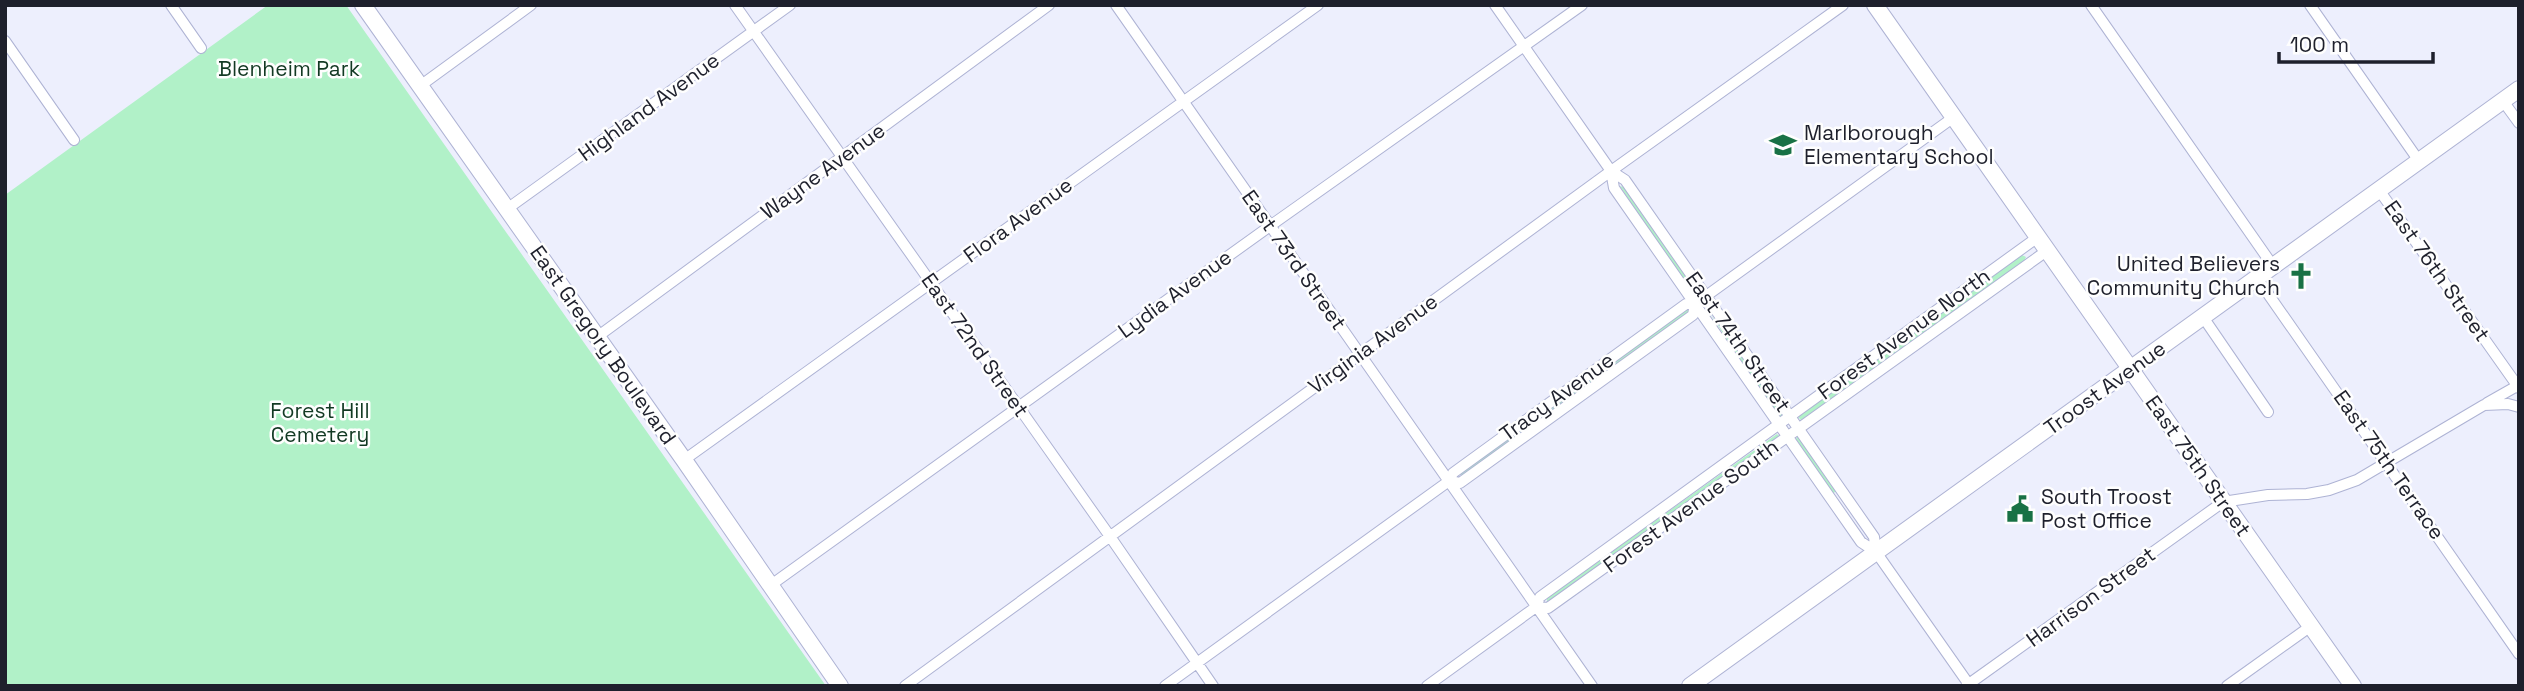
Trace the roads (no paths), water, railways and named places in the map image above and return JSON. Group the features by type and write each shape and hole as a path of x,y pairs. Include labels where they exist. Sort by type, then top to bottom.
{"main road":[{"name":"East Gregory Boulevard","path":"363,5 841,686"},
{"name":"East 75th Street","path":"1875,5 2353,686"},
{"name":"Troost Avenue","path":"1690,686 2519,89"}],"street":[{"path":"171,5 201,48"},
{"path":"420,86 531,5"},
{"name":"East 72nd Street","path":"735,5 1213,686"},
{"name":"Highland Avenue","path":"507,209 790,5"},
{"name":"Wayne Avenue","path":"597,337 1049,5"},
{"name":"East 73rd Street","path":"1116,5 1592,686"},
{"name":"Flora Avenue","path":"684,460 1318,5"},
{"name":"East 74th Street","path":"1495,5 1611,171 1625,180 1790,416 1874,537 1876,552 1969,685"},
{"name":"Lydia Avenue","path":"771,585 1582,5"},
{"name":"Virginia Avenue","path":"905,686 1109,535 1843,5"},
{"path":"2091,5 2273,266"},
{"path":"2310,5 2419,161"},
{"path":"5,41 74,140"},
{"path":"2503,100 2519,123"},
{"name":"Tracy Avenue","path":"1165,686 1449,481 1452,473 1686,304 1695,304 1954,117"},
{"path":"1611,171 1614,188 1863,544 1876,552"},
{"name":"East 76th Street","path":"2379,190 2518,387"},
{"name":"Forest Avenue North","path":"1536,607 1540,597 1790,416 2043,243"},
{"name":"Forest Avenue South","path":"1536,607 1548,608 1799,429 2043,243"},
{"name":"East 75th Terrace","path":"2257,278 2519,654"},
{"path":"2203,317 2268,412"},
{"name":"Harrison Street","path":"1969,685 2223,502 2268,495 2306,494 2329,490 2357,480 2518,387"},
{"path":"2484,405 2508,404 2519,407"},
{"path":"1427,686 1536,607"},
{"path":"2228,686 2311,626"}],"place":[{"name":"Marlborough Elementary School","path":"1783,145"},
{"name":"United Believers Community Church","path":"2301,276"},
{"name":"South Troost Post Office","path":"2020,509"}],"park label":[{"name":"Blenheim Park","path":"289,69"},
{"name":"Forest Hill Cemetery","path":"320,423"}]}
